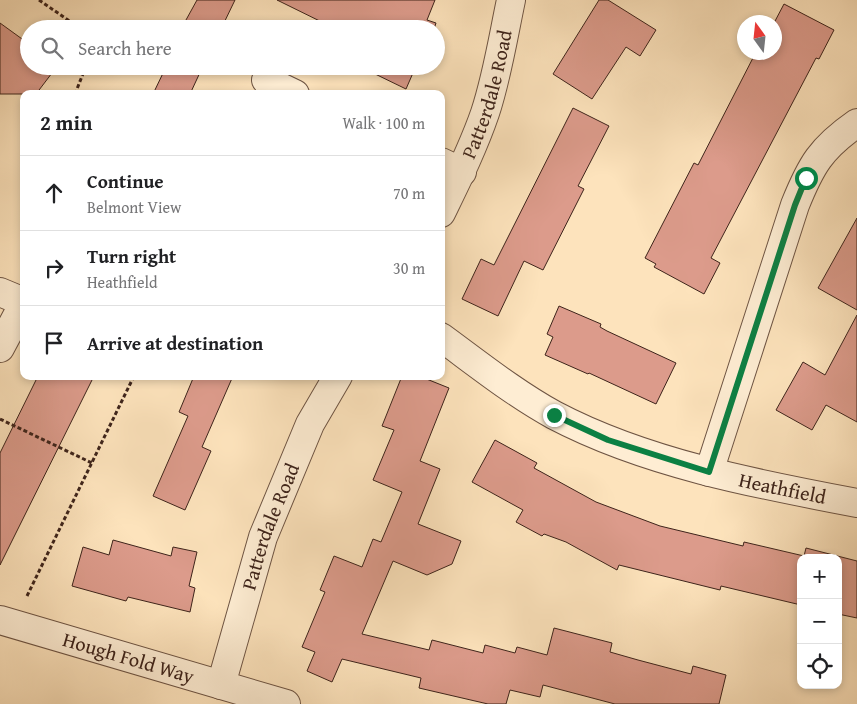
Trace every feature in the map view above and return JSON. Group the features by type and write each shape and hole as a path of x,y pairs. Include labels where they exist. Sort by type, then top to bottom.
{"street":[{"name":"Patterdale Road","path":"445,196 452,167 485,113 503,42 511,0"},
{"path":"266,80 287,90"},
{"path":"709,472 795,205 806,178 821,153 838,136 857,123"},
{"path":"0,292 20,300"},
{"path":"0,348 20,310"},
{"name":"Heathfield","path":"445,341 503,383 554,415 608,440 709,472 857,503"},
{"name":"Patterdale Road","path":"221,685 263,537 310,424 336,380"},
{"name":"Hough Fold Way","path":"7,622 286,704"}],"path":[{"path":"39,0 68,20"},
{"path":"77,90 82,75"},
{"path":"7,622 92,463 132,380"},
{"path":"0,419 92,463"}],"building":[{"path":"197,0 235,0 225,20 186,20"},
{"path":"277,0 435,0 427,20 318,20"},
{"path":"599,0 608,0 656,30 640,56 626,47 592,99 553,74"},
{"path":"784,4 834,30 819,59 816,58 711,258 720,263 704,294 654,267 656,264 645,258 694,163 698,165 752,60 782,60 782,15 778,15"},
{"path":"0,23 20,37 20,75 50,75 39,90 20,90 20,94 0,94"},
{"path":"162,75 199,75 192,90 155,90"},
{"path":"377,75 412,75 406,89"},
{"path":"573,108 609,126 578,186 584,189 543,270 524,261 498,316 462,299 481,259 494,265"},
{"path":"857,218 857,310 818,288"},
{"path":"559,306 601,324 600,327 607,331 676,363 656,404 545,355 553,337 547,334"},
{"path":"857,315 857,422 826,405 812,430 776,410 803,362 825,375"},
{"path":"36,380 92,380 0,565 0,453"},
{"path":"192,380 231,380 202,447 211,451 185,510 153,496 188,416 179,412"},
{"path":"400,380 429,380 449,388 420,461 440,469 418,524 461,541 452,564 427,575 393,561 362,634 429,650 432,640 483,653 485,645 515,653 517,647 547,655 554,628 612,643 610,652 638,660 691,674 693,666 726,675 719,704 615,704 543,685 540,697 510,690 506,704 488,704 419,688 421,678 342,659 332,682 307,671 315,652 302,647 325,592 320,590 334,556 362,567 373,539 381,542 402,492 373,480 394,430 382,426"},
{"path":"495,440 537,463 534,468 596,502 660,526 743,546 744,542 797,554 797,604 721,586 720,590 619,565 617,570 566,542 544,534 542,536 516,522 523,510 472,482"},
{"path":"113,540 171,556 173,547 197,552 189,586 195,588 190,612 128,597 126,601 72,586 83,547 109,555"},
{"path":"806,548 830,554 804,554"},
{"path":"842,557 857,561 857,618 842,615"}],"route":[{"path":"554,415 608,440 709,472 795,205 806,178"}]}
